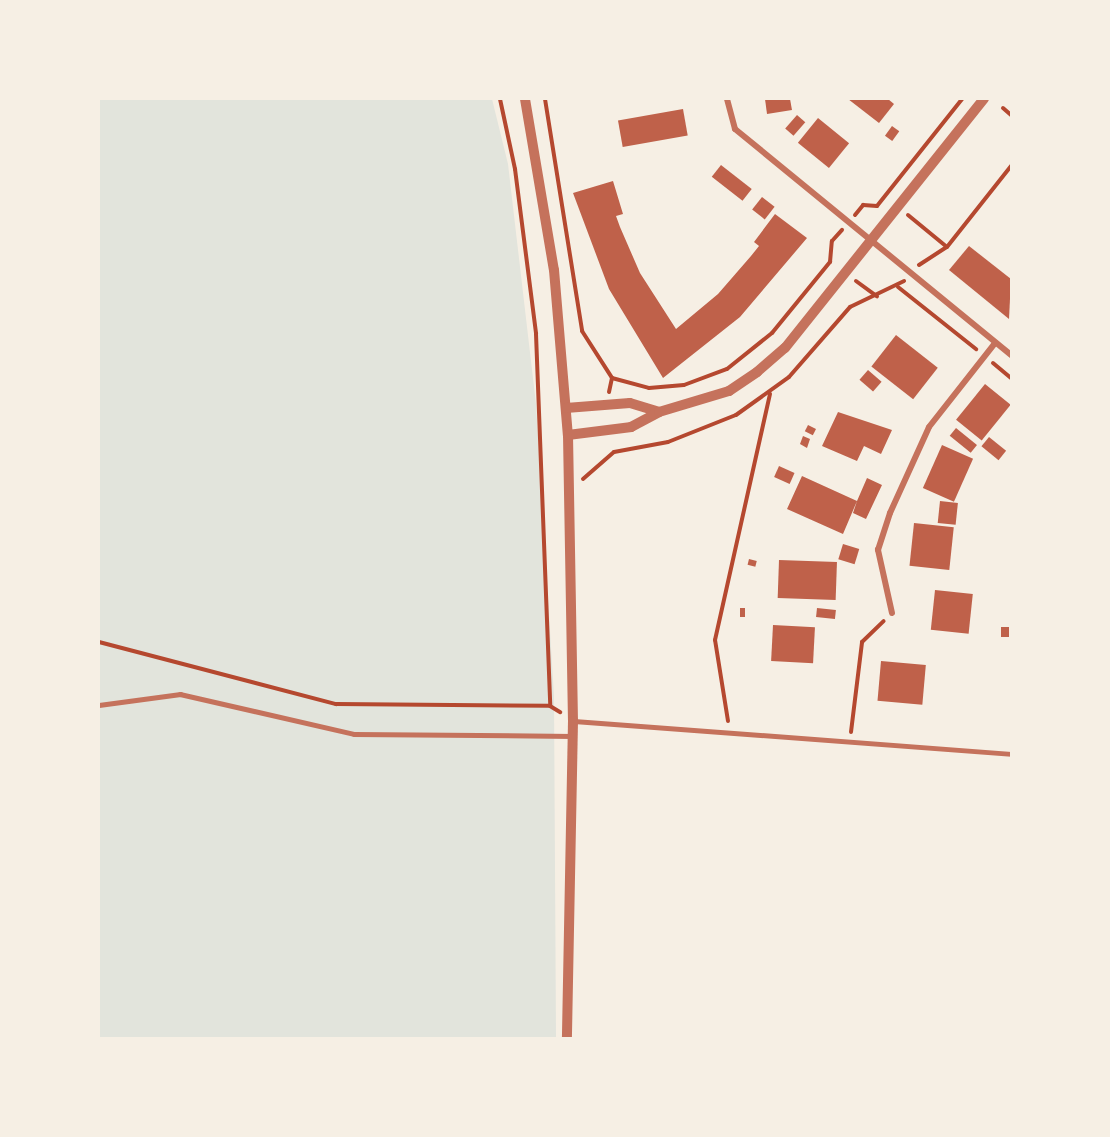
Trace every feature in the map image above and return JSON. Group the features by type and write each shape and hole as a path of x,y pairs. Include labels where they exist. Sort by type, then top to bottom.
{"street":[{"path":"525,99 554,270 568,435 573,736 567,1038"},
{"path":"728,99 735,129 1011,355"},
{"path":"568,435 631,427 659,412 700,403 757,372 784,348 984,99"},
{"path":"892,613 878,550 890,513 929,427 995,343"},
{"path":"566,408 630,403 659,412"}],"lane":[{"path":"99,705 180,694 354,734 573,736"},
{"path":"573,721 730,729 850,742 1011,753"}],"path":[{"path":"99,642 336,704 550,706 536,334 515,169 500,99"},
{"path":"545,99 582,332 612,378 648,388 684,385 727,369 772,333 830,262 832,242 863,205 877,206 962,99"},
{"path":"1003,108 1011,115"},
{"path":"911,275 927,256 947,247 1011,166"},
{"path":"884,196 947,247"},
{"path":"898,287 1011,378"},
{"path":"730,729 715,640 770,393"},
{"path":"850,742 862,642 892,613"}],"shaded area":[{"path":"99,99 492,99 508,164 536,404 554,696 556,1038 99,1038"}],"building":[{"path":"765,99 790,99 792,110 767,114"},
{"path":"848,99 888,99 894,104 879,123"},
{"path":"683,109 688,136 623,147 618,120"},
{"path":"797,115 805,122 793,136 785,129"},
{"path":"818,118 849,143 829,168 798,143"},
{"path":"892,126 899,131 892,141 885,136"},
{"path":"721,165 752,189 742,201 712,177"},
{"path":"613,181 623,214 616,216 620,227 640,273 676,329 718,294 751,256 759,246 754,242 775,214 807,238 740,317 663,378 609,289 573,193"},
{"path":"762,197 775,207 765,219 752,210"},
{"path":"969,246 1011,279 1009,319 949,270"},
{"path":"896,335 938,368 913,399 871,367"},
{"path":"868,370 882,382 873,392 859,380"},
{"path":"985,384 1011,405 982,441 956,420"},
{"path":"838,412 892,430 881,454 864,446 857,461 822,446"},
{"path":"808,425 816,429 813,435 805,431"},
{"path":"956,428 977,445 971,453 950,436"},
{"path":"803,436 810,439 807,448 800,444"},
{"path":"989,437 1006,451 999,460 981,446"},
{"path":"942,445 973,459 954,502 923,488"},
{"path":"779,466 795,473 790,484 774,477"},
{"path":"802,476 857,501 843,534 787,509"},
{"path":"867,478 882,485 866,519 853,513"},
{"path":"940,501 958,503 956,525 938,523"},
{"path":"914,523 954,527 949,570 910,566"},
{"path":"843,544 859,549 855,564 838,559"},
{"path":"749,559 757,561 755,567 748,565"},
{"path":"779,560 837,562 836,600 778,598"},
{"path":"935,590 973,594 969,634 931,630"},
{"path":"740,608 745,608 745,617 740,617"},
{"path":"817,608 836,610 835,619 816,617"},
{"path":"773,625 815,627 813,663 771,661"},
{"path":"1001,627 1009,627 1009,637 1001,637"},
{"path":"881,661 926,665 922,705 878,701"}]}
